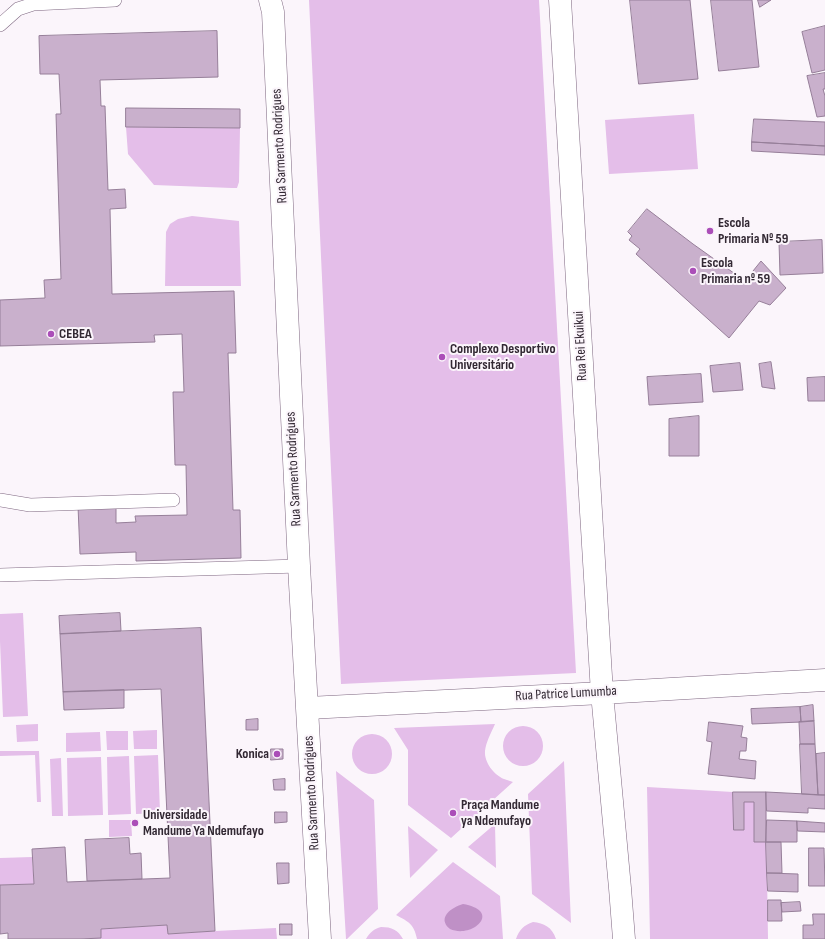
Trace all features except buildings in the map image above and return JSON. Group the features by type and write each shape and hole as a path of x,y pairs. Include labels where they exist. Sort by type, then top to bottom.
{"street":[{"name":"Rua Sarmento Rodrigues","path":"270,0 274,12 299,566 320,939"},
{"name":"Rua Rei Ekuikui","path":"560,0 602,693 624,939"},
{"name":"Rua Patrice Lumumba","path":"308,708 825,680"}],"lane":[{"path":"0,25 18,9 33,4 115,0"},
{"path":"0,500 30,505 173,500"},
{"path":"0,575 299,566"}],"shaded area":[{"name":"Complexo Desportivo Universitário","path":"309,0 539,0 576,673 341,684"},
{"path":"694,114 698,169 609,174 605,120"},
{"path":"126,127 240,128 239,182 237,188 154,185 128,154"},
{"path":"192,216 239,221 241,286 165,286 166,232 170,224 178,219"},
{"path":"23,613 28,716 3,717 0,614"},
{"path":"38,724 38,741 17,742 16,725"},
{"path":"495,724 485,751 486,759 490,768 500,777 513,782 451,838 408,805 408,750 394,728"},
{"path":"523,726 534,729 540,735 543,746 540,757 534,763 523,766 512,763 506,757 503,746 506,735 512,729"},
{"path":"157,730 157,749 134,749 133,731"},
{"path":"106,731 128,731 128,750 107,750"},
{"path":"100,732 101,751 66,752 66,733"},
{"path":"372,734 383,737 389,743 392,754 389,765 383,771 372,774 361,771 355,765 352,754 355,743 361,737"},
{"path":"0,751 39,751 41,802 37,802 35,755 0,756"},
{"path":"158,755 160,813 136,814 134,756"},
{"path":"129,756 131,814 108,815 107,757"},
{"path":"101,757 103,815 68,816 67,758"},
{"path":"61,758 63,816 52,816 50,759"},
{"path":"564,761 571,923 532,894 528,794"},
{"path":"336,771 374,800 378,909 347,939 346,939"},
{"path":"647,787 733,792 766,792 768,939 650,939"},
{"path":"109,820 131,820 132,836 109,837"},
{"path":"495,824 496,868 468,847"},
{"path":"408,826 438,850 410,878"},
{"path":"32,857 34,884 0,885 0,858"},
{"path":"453,862 500,896 503,939 417,939 410,924 396,915"},
{"path":"463,904 475,907 481,912 482,918 480,923 467,930 459,931 450,929 446,925 445,917 450,910"},
{"path":"533,922 541,923 547,926 552,931 556,939 516,939 522,928"},
{"path":"167,925 169,934 276,928 277,939 84,939 101,929"},
{"path":"381,927 394,930 399,933 403,939 366,939 372,931"}],"place":[{"name":"Escola Primaria Nº 59","path":"710,231"},
{"name":"Escola Primaria nº 59","path":"693,271"},
{"name":"CEBEA","path":"51,334"},
{"name":"Complexo Desportivo Universitário","path":"442,357"},
{"name":"Konica","path":"277,754"},
{"name":"Praça Mandume ya Ndemufayo","path":"453,813"},
{"name":"Universidade Mandume Ya Ndemufayo","path":"135,823"}]}
